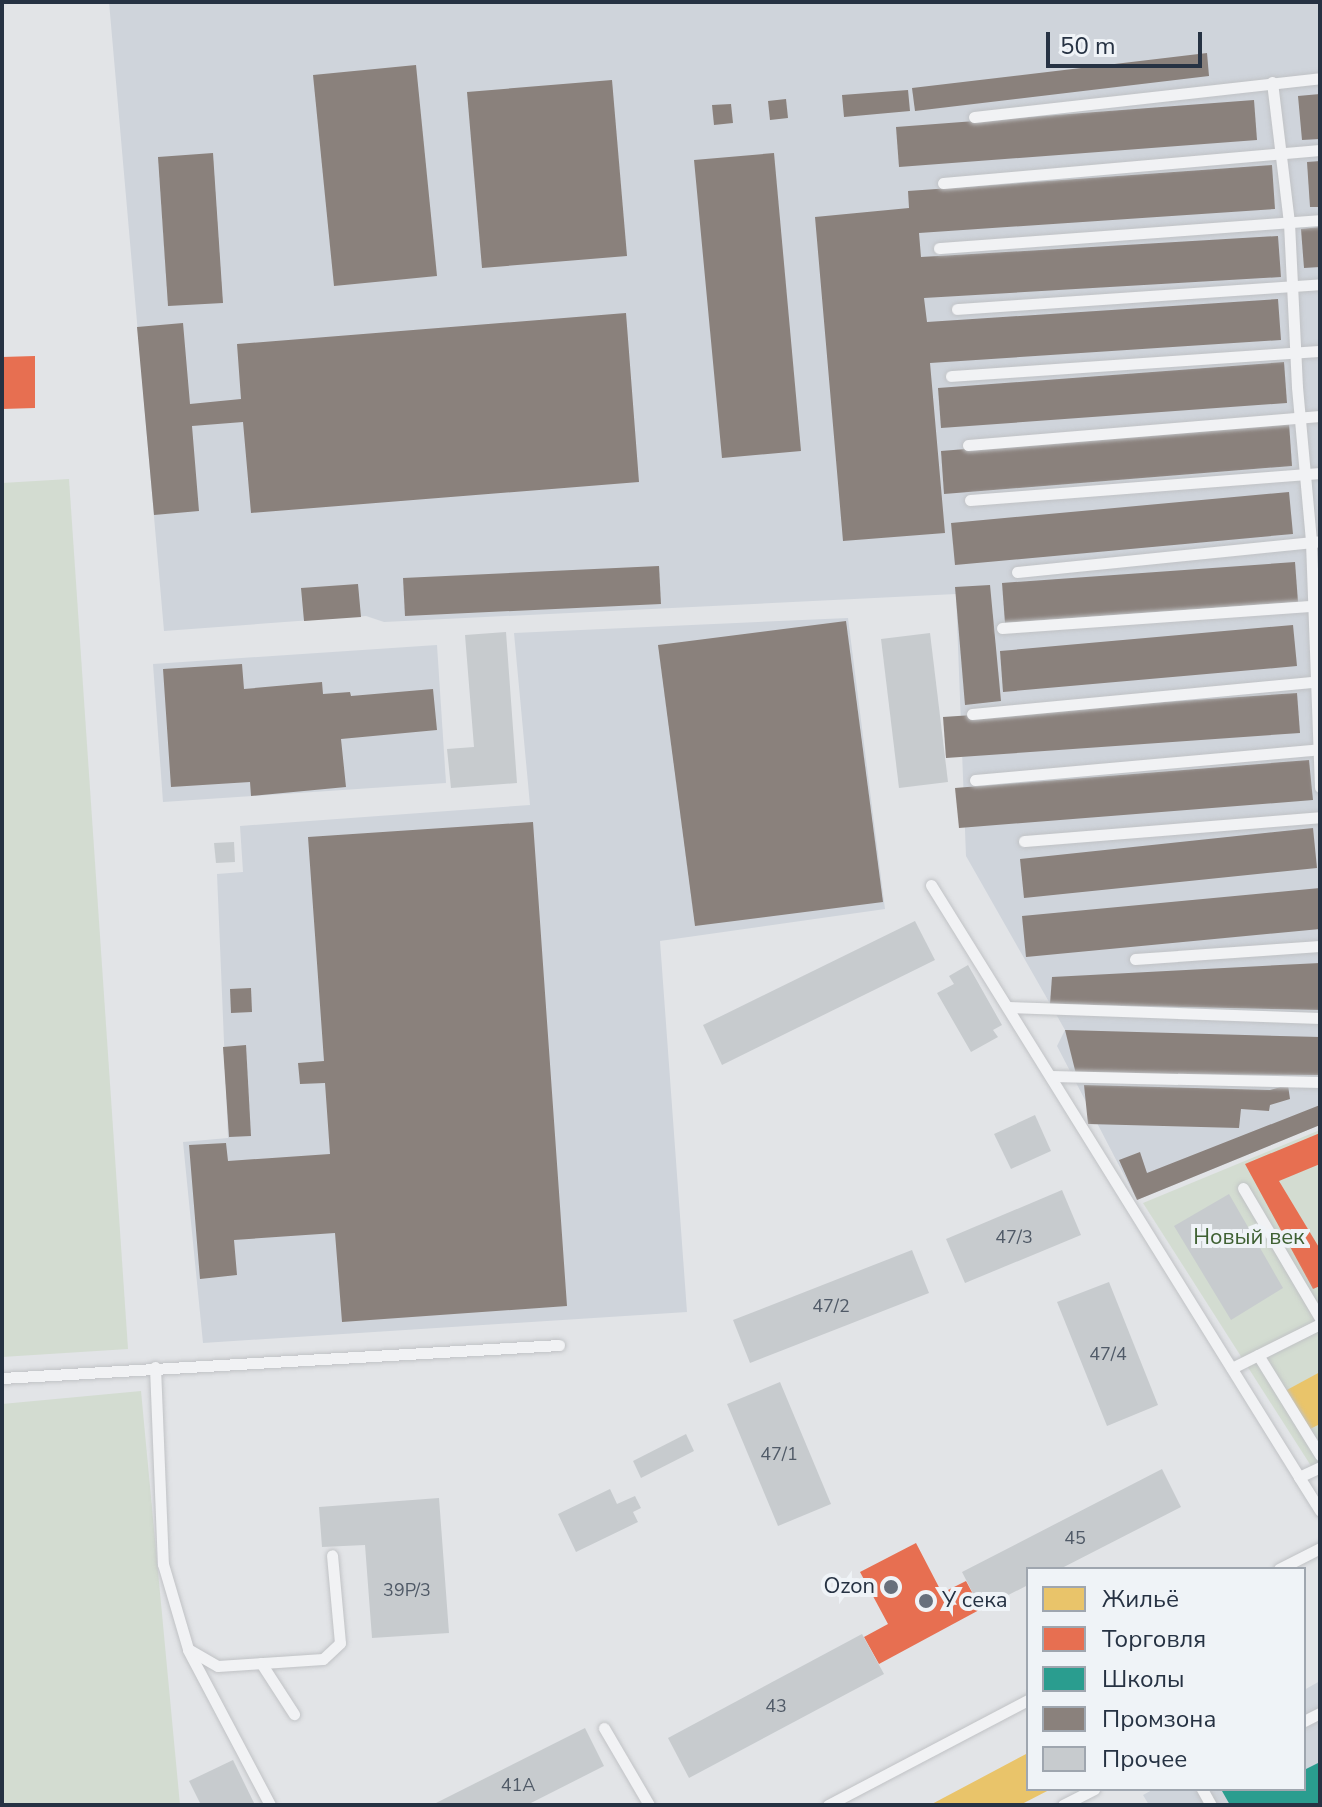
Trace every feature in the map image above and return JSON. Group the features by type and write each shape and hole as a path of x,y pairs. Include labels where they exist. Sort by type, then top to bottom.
{"lane":[{"path":"974,117 1320,78"},
{"path":"1272,82 1289,223 1290,286 1303,475 1316,541 1320,787"},
{"path":"943,183 1320,150"},
{"path":"939,248 1320,220"},
{"path":"957,309 1320,284"},
{"path":"951,376 1320,351"},
{"path":"968,445 1320,416"},
{"path":"970,500 1320,473"},
{"path":"1017,572 1316,541"},
{"path":"1002,628 1318,605"},
{"path":"972,714 1317,681"},
{"path":"975,780 1319,750"},
{"path":"1024,841 1320,817"},
{"path":"931,885 1320,1511"},
{"path":"1135,959 1320,946"},
{"path":"1008,1007 1320,1018"},
{"path":"1051,1076 1320,1082"},
{"path":"1243,1188 1320,1318"},
{"path":"1232,1368 1320,1324"},
{"path":"2,1378 559,1345"},
{"path":"1258,1355 1320,1455"},
{"path":"155,1367 163,1564 188,1649 270,1805"},
{"path":"1299,1477 1320,1467"},
{"path":"1283,1567 1320,1548"},
{"path":"188,1649 218,1666 323,1659 340,1643 332,1555"},
{"path":"261,1663 294,1714"},
{"path":"828,1805 1026,1701"},
{"path":"604,1728 649,1805"},
{"path":"1063,1805 1090,1791"}],"shaded area":[{"path":"109,2 1320,2 1320,1125 1137,1200 1057,1046 1065,1030 966,856 956,594 384,622 366,616 164,631"},
{"path":"848,618 885,909 660,941 687,1312 203,1343 183,1142 228,1138 217,874 243,872 240,826 530,805 514,633"},
{"path":"437,645 446,783 163,802 153,664"},
{"path":"1320,1681 1320,1805 1149,1805 1143,1795 1150,1791 1306,1791 1306,1689"}],"green space":[{"path":"69,479 128,1349 2,1357 2,483"},
{"name":"Новый век","path":"1320,1130 1320,1480 1143,1203"},
{"path":"141,1391 180,1805 2,1805 2,1404"}],"building: Жильё":[{"path":"1320,1372 1320,1424 1306,1431 1285,1391"},
{"path":"1026,1754 1026,1791 1047,1791 1020,1805 930,1805"}],"building: Торговля":[{"path":"35,356 35,408 2,409 2,357"},
{"name":"Новый век","path":"1320,1133 1320,1164 1279,1181 1320,1249 1320,1286 1313,1289 1245,1164"},
{"name":"У сека","path":"916,1543 942,1593 966,1581 981,1609 879,1664 864,1637 888,1624 860,1572"}],"building: Школы":[{"path":"1320,1762 1320,1805 1230,1805 1222,1791 1306,1791 1306,1769"}],"building: Промзона":[{"path":"1207,53 1209,76 915,111 912,88"},
{"path":"416,65 437,276 334,286 313,75"},
{"path":"612,80 627,256 482,268 467,92"},
{"path":"908,90 910,111 844,117 842,95"},
{"path":"1320,94 1320,139 1302,140 1298,96"},
{"path":"786,99 788,118 770,120 768,101"},
{"path":"1254,100 1257,140 899,167 896,127"},
{"path":"731,104 733,123 714,125 712,105"},
{"path":"213,153 223,303 168,306 158,157"},
{"path":"774,153 801,451 722,458 694,160"},
{"path":"1320,161 1320,207 1310,207 1307,162"},
{"path":"1272,165 1275,209 919,233 921,257 1278,236 1281,277 924,298 927,322 1278,299 1281,340 930,363 945,533 843,541 815,217 909,208 908,191"},
{"path":"1320,227 1320,267 1304,268 1301,229"},
{"path":"626,313 639,482 251,513 243,422 192,426 199,511 154,515 137,327 183,323 190,404 241,399 237,344"},
{"path":"1284,362 1287,403 941,428 938,388"},
{"path":"1289,423 1292,466 944,494 941,451"},
{"path":"1289,492 1293,534 955,565 951,523"},
{"path":"1295,562 1298,602 1005,623 1002,583"},
{"path":"659,566 661,604 405,616 403,578"},
{"path":"358,584 361,617 304,621 301,588"},
{"path":"990,585 1001,701 965,705 955,587"},
{"path":"846,621 883,902 695,926 658,645"},
{"path":"1293,625 1297,666 1003,692 1000,651"},
{"path":"242,664 244,689 322,682 323,694 350,692 351,696 433,689 437,730 341,739 346,787 251,796 250,782 171,787 163,669"},
{"path":"1297,693 1300,733 946,758 943,717"},
{"path":"1309,760 1313,800 959,828 955,788"},
{"path":"533,822 567,1306 342,1322 335,1233 234,1240 237,1275 200,1279 189,1145 226,1143 228,1161 330,1154 325,1083 300,1084 298,1063 324,1061 308,837"},
{"path":"1313,828 1317,868 1024,898 1020,859"},
{"path":"1320,888 1320,929 1026,957 1022,916"},
{"path":"1320,963 1320,1010 1050,1004 1052,977"},
{"path":"251,988 252,1012 231,1013 230,989"},
{"path":"1065,1030 1320,1037 1320,1075 1076,1074"},
{"path":"246,1045 251,1136 229,1137 223,1047"},
{"path":"1084,1085 1270,1090 1288,1085 1290,1099 1270,1105 1269,1111 1241,1109 1239,1128 1088,1124"},
{"path":"1320,1105 1320,1125 1137,1200 1119,1160 1140,1152 1147,1173"}],"building: Прочее":[{"path":"506,632 517,783 451,788 447,749 474,747 465,635"},
{"path":"930,633 948,782 899,788 881,639"},
{"path":"234,842 235,862 216,863 214,843"},
{"path":"915,921 935,960 722,1065 703,1025"},
{"path":"968,965 1002,1025 993,1030 998,1037 971,1052 937,993 954,984 949,976"},
{"path":"1035,1115 1051,1151 1011,1169 994,1134"},
{"path":"1062,1190 1081,1235 965,1283 946,1239"},
{"path":"1229,1194 1283,1288 1231,1320 1174,1226"},
{"path":"912,1250 929,1293 750,1363 733,1320"},
{"path":"1109,1282 1158,1405 1107,1426 1057,1302"},
{"path":"780,1382 831,1504 778,1526 727,1404"},
{"path":"686,1434 694,1451 641,1478 633,1461"},
{"path":"1162,1469 1181,1507 1064,1567 1026,1567 1026,1586 981,1609 962,1572"},
{"path":"610,1489 617,1504 635,1496 641,1508 633,1512 638,1522 576,1552 558,1514"},
{"path":"439,1498 449,1633 372,1638 365,1545 322,1547 319,1507"},
{"path":"862,1634 884,1674 689,1778 668,1738"},
{"path":"585,1728 604,1766 527,1805 432,1805"},
{"path":"233,1760 255,1805 201,1805 189,1781"}],"place":[{"name":"Ozon","path":"891,1587"},
{"name":"У сека","path":"926,1601"}]}
